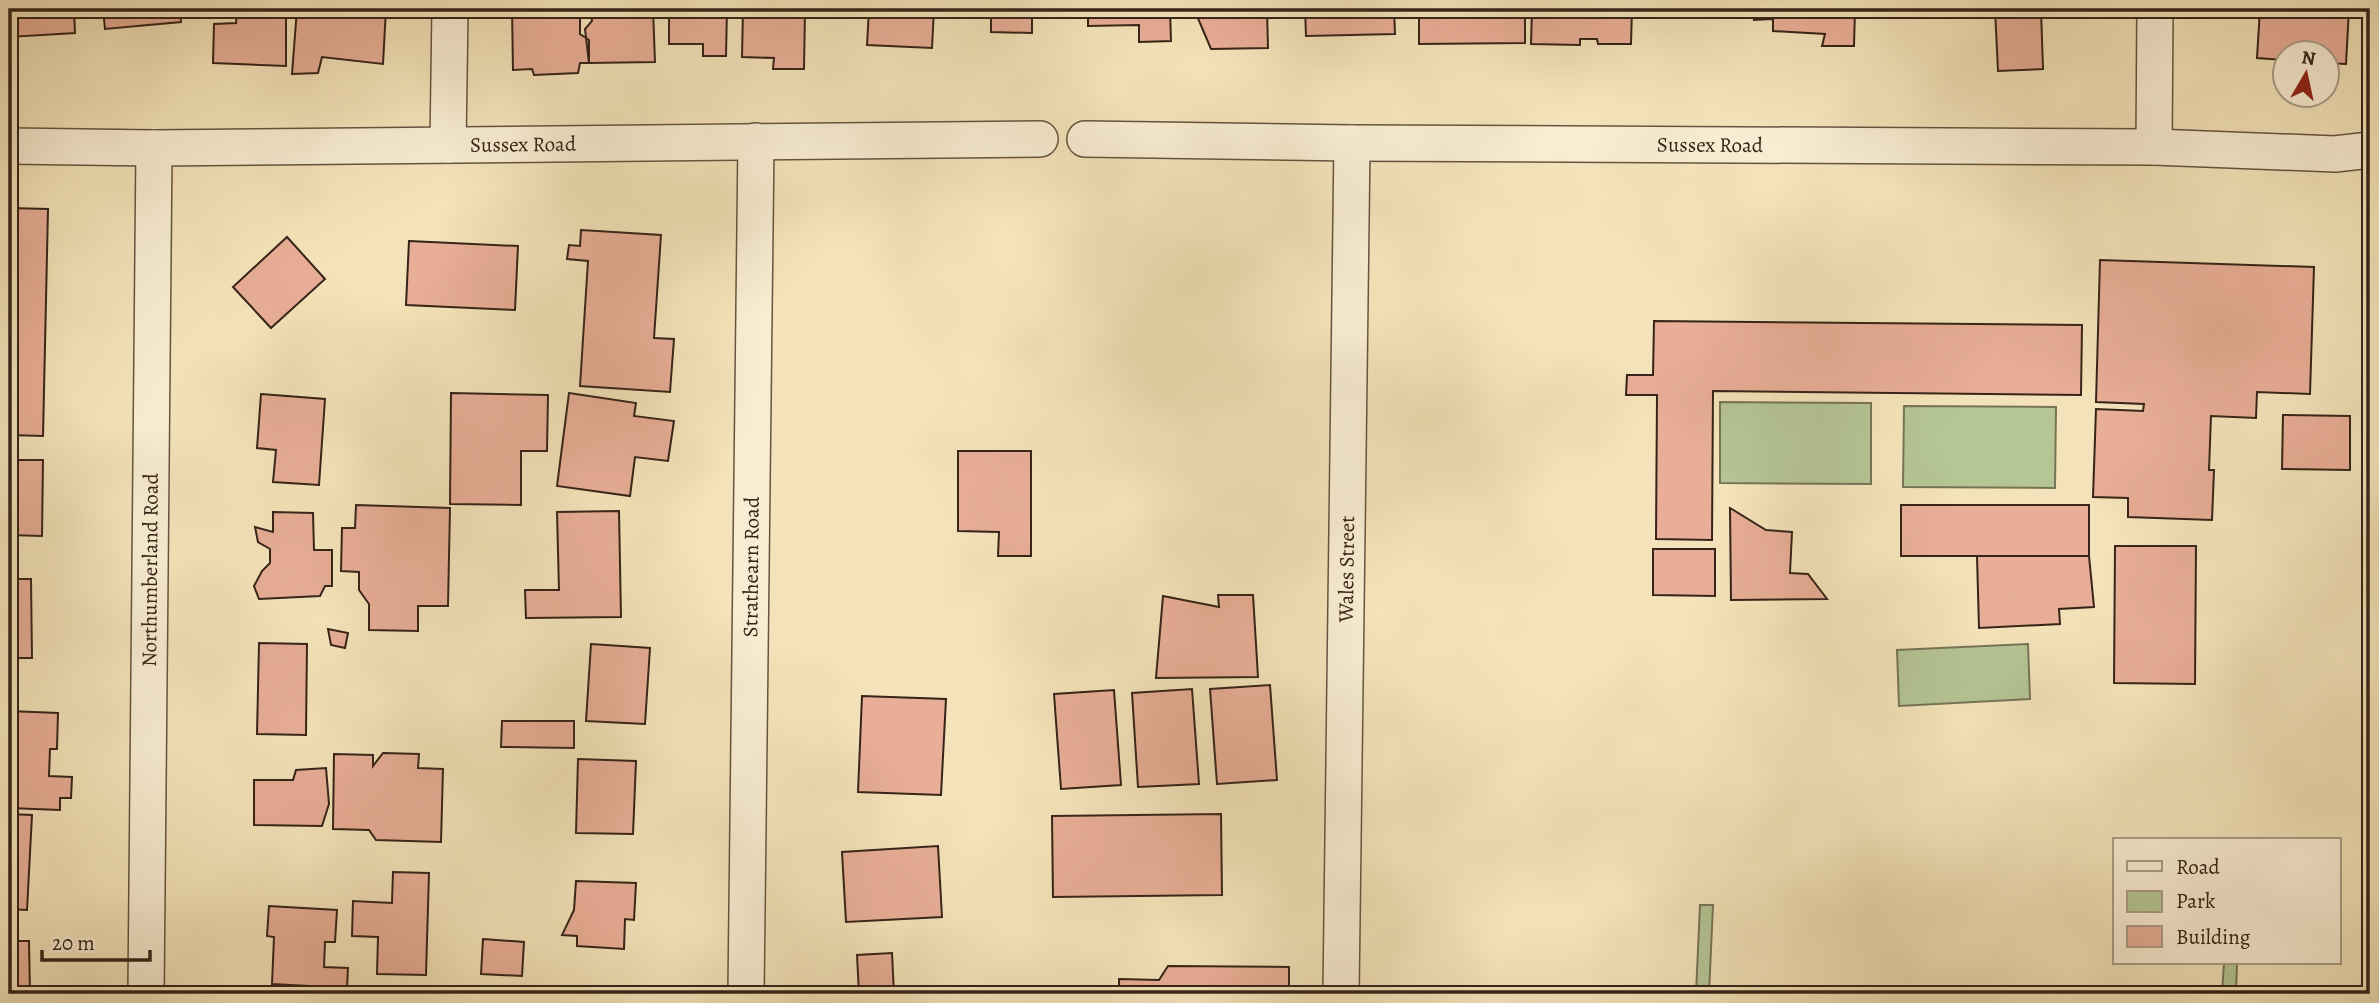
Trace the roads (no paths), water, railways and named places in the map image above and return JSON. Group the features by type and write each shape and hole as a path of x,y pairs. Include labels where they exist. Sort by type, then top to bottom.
{"street":[{"path":"448,145 450,9"},
{"path":"2154,147 2155,9"},
{"name":"Sussex Road","path":"9,146 154,148 1040,139"},
{"name":"Sussex Road","path":"1085,139 2154,147 2336,154 2370,150"},
{"name":"Strathearn Road","path":"746,994 755,141"},
{"name":"Wales Street","path":"1341,994 1352,143"},
{"name":"Northumberland Road","path":"146,994 154,148"},
{"name":"Sussex Road","path":"2336,154 2370,164"}]}
